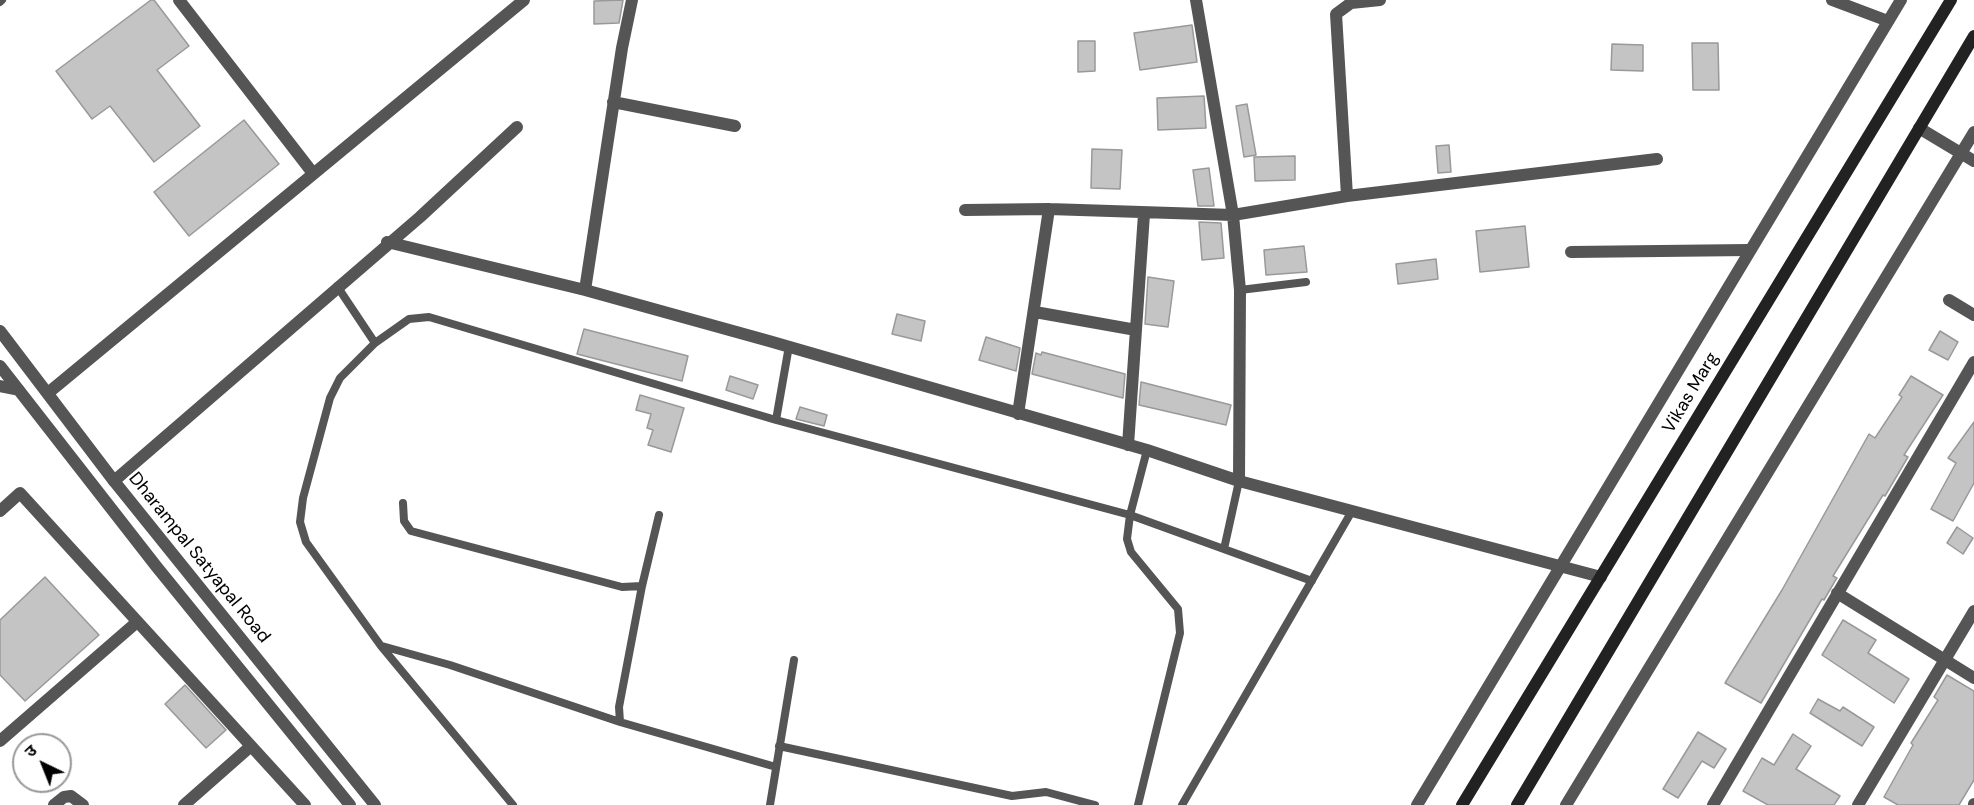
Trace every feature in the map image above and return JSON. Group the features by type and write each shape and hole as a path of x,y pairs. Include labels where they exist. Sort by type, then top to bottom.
{"main road":[{"name":"Vikas Marg","path":"1462,805 1951,0"},
{"path":"1517,805 1974,36"}],"street":[{"path":"179,0 312,172"},
{"path":"48,393 312,172 524,0"},
{"path":"585,291 613,102 632,0"},
{"path":"1196,0 1233,215 1240,290 1239,481"},
{"path":"1347,196 1336,14 1351,3 1380,0"},
{"path":"1832,0 1888,21"},
{"path":"1417,805 1901,0"},
{"path":"613,102 735,126"},
{"path":"114,481 387,242 420,217 517,127"},
{"path":"1919,128 1974,161"},
{"path":"1566,805 1974,132"},
{"path":"965,210 1049,209 1144,214 1233,215 1347,196 1657,159"},
{"path":"1018,414 1049,209"},
{"path":"1128,445 1144,214"},
{"path":"387,242 585,291 789,346 1147,450 1239,481 1601,577"},
{"path":"1571,252 1749,250"},
{"path":"1949,300 1974,315"},
{"path":"1035,312 1136,330"},
{"name":"Dharampal Satyapal Road","path":"0,331 114,481 375,805"},
{"path":"1713,805 1974,362"},
{"name":"Dharampal Satyapal Road","path":"0,366 156,566 350,805"},
{"path":"0,386 19,390"},
{"path":"0,511 20,493 305,805"},
{"path":"1838,593 1974,678"},
{"path":"1858,805 1974,611"},
{"path":"0,741 137,622"},
{"path":"184,805 251,746"},
{"path":"54,805 64,797 71,796 83,805"}],"lane":[{"path":"1240,290 1306,282"},
{"path":"337,286 375,344"},
{"path":"513,805 381,646 318,562 306,542 300,522 303,498 330,398 340,378 375,344 409,319 429,317 776,420 1130,515 1312,581"},
{"path":"776,420 789,346"},
{"path":"1138,805 1180,633 1178,609 1131,552 1128,539 1130,515 1147,450"},
{"path":"1224,549 1239,481"},
{"path":"403,503 404,521 411,531 622,587 642,586"},
{"path":"1182,805 1352,511"},
{"path":"620,722 619,707 642,586 659,515"},
{"path":"381,646 450,665 620,722 776,767"},
{"path":"770,805 794,660"},
{"path":"779,746 1012,796 1046,792 1095,805"}],"building":[{"path":"154,0 189,46 157,70 200,126 154,162 110,106 92,119 56,71"},
{"path":"623,0 619,23 594,24 594,1"},
{"path":"1192,25 1197,62 1140,70 1134,33"},
{"path":"1078,41 1095,41 1095,71 1078,72"},
{"path":"1692,43 1718,43 1719,90 1693,90"},
{"path":"1612,44 1643,45 1643,71 1611,70"},
{"path":"1204,96 1206,128 1158,130 1157,98"},
{"path":"1247,104 1256,155 1244,157 1236,106"},
{"path":"244,120 279,164 189,236 154,192"},
{"path":"1449,145 1451,172 1438,173 1436,146"},
{"path":"1092,149 1122,150 1120,189 1091,188"},
{"path":"1295,156 1295,180 1255,181 1254,157"},
{"path":"1209,168 1214,206 1198,206 1193,170"},
{"path":"1199,222 1221,223 1224,258 1202,260"},
{"path":"1525,226 1529,267 1480,272 1476,231"},
{"path":"1304,246 1307,272 1266,275 1264,250"},
{"path":"1436,259 1438,279 1398,284 1396,264"},
{"path":"1148,277 1174,281 1168,327 1145,324"},
{"path":"897,314 925,321 921,341 892,334"},
{"path":"584,329 688,356 682,381 577,354"},
{"path":"1940,331 1958,342 1948,360 1929,350"},
{"path":"986,337 1020,348 1016,371 979,360"},
{"path":"1042,352 1125,374 1123,398 1032,374 1036,353 1041,355"},
{"path":"730,376 758,385 753,399 726,390"},
{"path":"1911,376 1943,395 1904,455 1908,457 1833,576 1837,578 1824,600 1822,599 1761,703 1725,683 1782,590 1869,434 1875,438 1902,397 1899,395"},
{"path":"1141,382 1231,405 1226,425 1139,405"},
{"path":"640,395 684,408 671,452 648,445 653,430 647,428 651,414 636,410"},
{"path":"800,407 827,415 824,426 796,419"},
{"path":"1974,422 1974,483 1953,521 1931,509 1956,463 1948,458"},
{"path":"1957,527 1973,538 1963,554 1947,543"},
{"path":"45,577 99,635 25,701 0,675 0,620"},
{"path":"1843,620 1876,640 1868,653 1909,679 1894,703 1822,655"},
{"path":"1947,675 1974,691 1974,780 1959,805 1898,805 1884,797 1913,745 1911,743 1938,700 1934,697"},
{"path":"185,685 226,730 206,748 165,704"},
{"path":"1818,699 1840,711 1843,707 1874,727 1862,746 1810,713"},
{"path":"1698,732 1726,749 1714,768 1702,761 1678,798 1663,789"},
{"path":"1793,734 1811,746 1796,769 1840,796 1834,805 1768,805 1743,791 1762,758 1774,765"}]}
